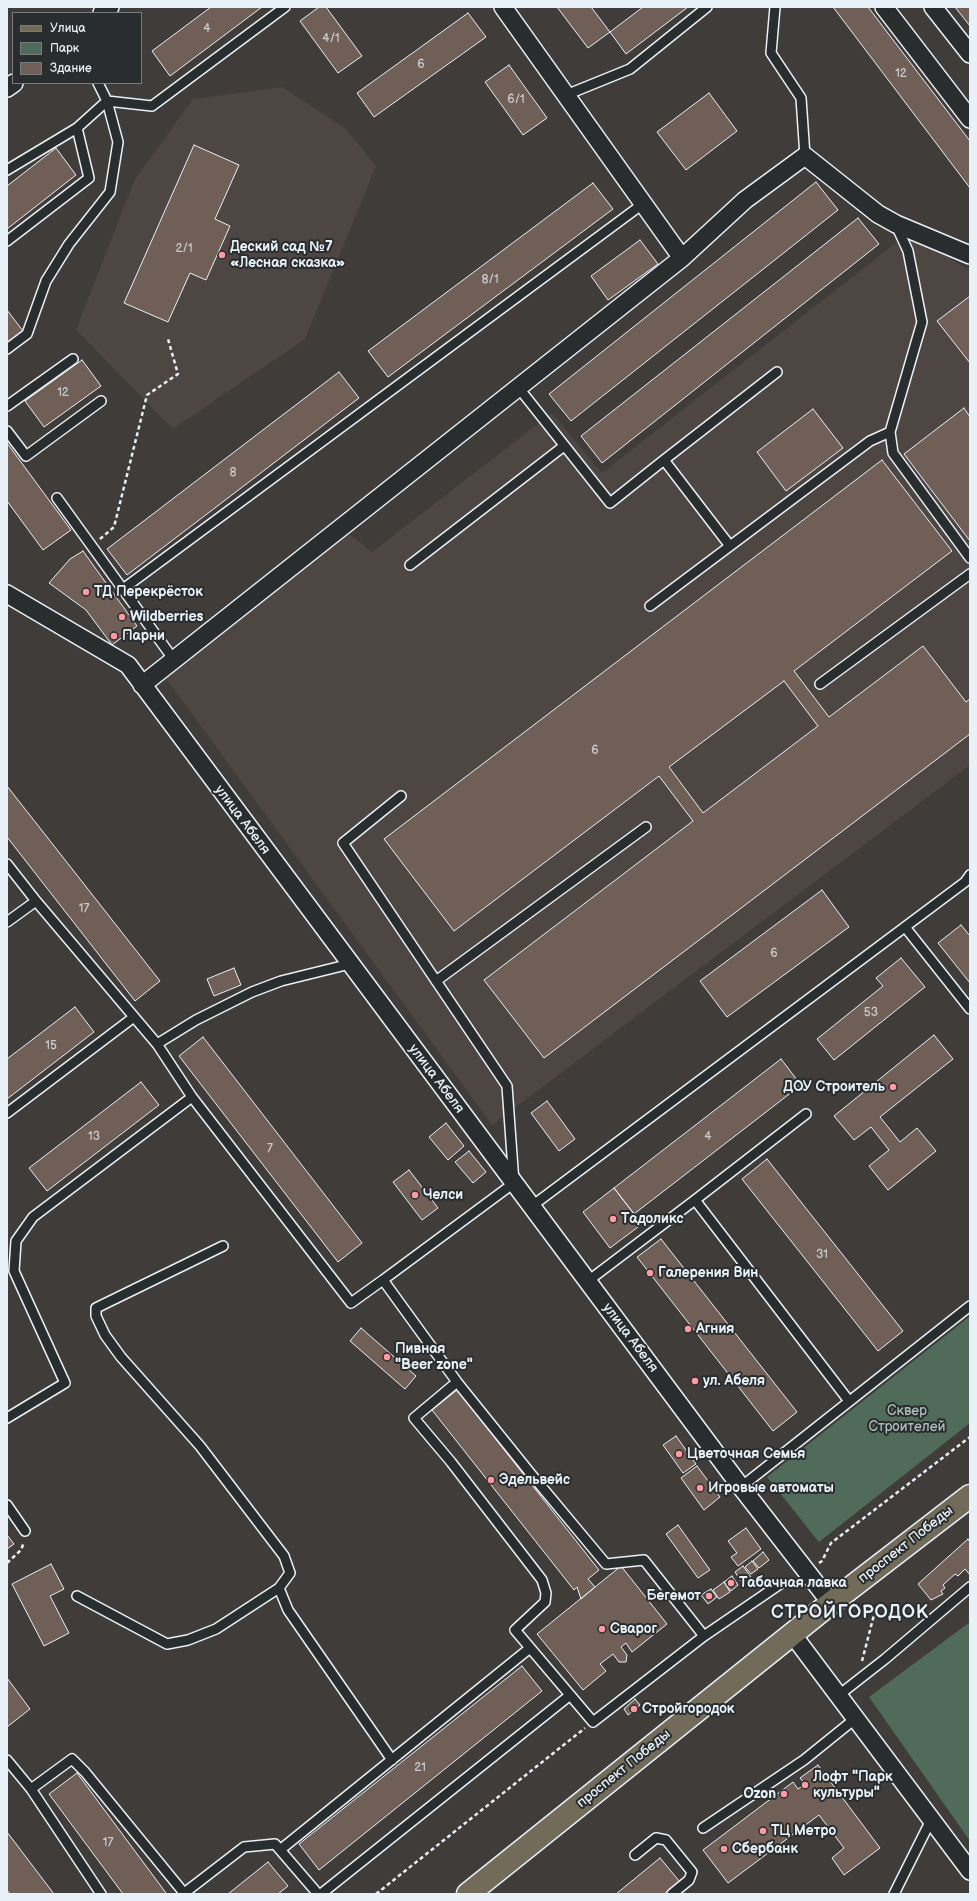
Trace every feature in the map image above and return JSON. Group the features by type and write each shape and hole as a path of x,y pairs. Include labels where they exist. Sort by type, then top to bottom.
{"main road":[{"name":"проспект Победы","path":"468,1894 831,1604 966,1502"}],"street":[{"path":"503,7 682,258"},
{"path":"884,7 970,119"},
{"path":"933,7 970,54"},
{"path":"142,685 682,258 745,200 805,156 878,214 896,224 970,255"},
{"name":"улица Абеля","path":"7,594 128,665 741,1487 831,1604"},
{"path":"793,1635 970,1871"}],"lane":[{"path":"7,170 77,128 107,101 152,106 285,7"},
{"path":"566,95 630,69 707,7"},
{"path":"775,7 771,53 801,98 805,156"},
{"path":"7,349 27,334 46,281 65,250 110,192 118,142 107,101 98,84"},
{"path":"7,241 89,178 77,128"},
{"path":"123,589 644,203"},
{"path":"896,224 908,251 922,322 890,432 893,453 970,558"},
{"path":"7,406 73,359"},
{"path":"518,388 610,503 777,372"},
{"path":"7,431 26,456 101,401"},
{"path":"650,606 870,441 890,432"},
{"path":"410,564 564,446"},
{"path":"664,460 730,546"},
{"path":"57,498 174,660"},
{"path":"820,684 970,574"},
{"path":"7,864 36,901 157,1044 192,1097 351,1303 514,1183 507,1086 343,843 401,796"},
{"path":"436,980 646,826"},
{"path":"532,1206 968,881"},
{"path":"7,922 36,901"},
{"path":"905,927 970,1009"},
{"path":"157,1044 196,1020 252,992 281,981 350,964"},
{"path":"7,1113 134,1017"},
{"path":"7,1418 66,1383 14,1271 16,1241 33,1217 192,1097"},
{"path":"588,1281 806,1114"},
{"path":"695,1200 849,1401"},
{"path":"77,1596 167,1644 188,1640 216,1629 279,1588 290,1573 284,1556 200,1446 121,1357 105,1335 96,1316 96,1308 223,1246"},
{"path":"383,1280 458,1382 530,1474 606,1564 644,1560 704,1636"},
{"path":"741,1487 970,1307"},
{"path":"458,1382 414,1418 451,1462 542,1580 546,1593 545,1602 515,1630 569,1696 593,1722 704,1636 780,1584"},
{"path":"7,1505 25,1531"},
{"path":"839,1696 970,1587"},
{"path":"279,1588 288,1610 392,1760"},
{"path":"280,1850 530,1648"},
{"path":"31,1789 72,1759 85,1772 184,1894 244,1847 275,1844 320,1894 569,1696"},
{"path":"703,1828 804,1760 856,1718"},
{"path":"7,1760 31,1789 101,1894"},
{"path":"894,1894 931,1820"},
{"path":"635,1855 656,1838 666,1840 692,1872 689,1880 672,1894"}],"path":[{"path":"92,546 114,527 147,395 178,374 168,339"},
{"path":"806,1573 822,1561 831,1543 970,1437"},
{"path":"7,1563 21,1550 25,1531"},
{"path":"857,1681 875,1611"},
{"path":"376,1894 593,1722"}],"shaded area":[{"name":"Деский сад №7 «Лесная сказка»","path":"282,87 346,129 376,166 305,339 173,429 76,330 134,181 193,99"},
{"path":"911,231 970,272 970,765 492,1125 165,677 347,532 372,552 552,413 602,473"}],"green space":[{"name":"Сквер Строителей","path":"969,1317 970,1423 819,1542 767,1477"},
{"path":"970,1622 970,1841 869,1697"}],"building":[{"path":"211,7 262,7 170,76 152,51"},
{"path":"319,7 326,7 362,56 338,73 300,21"},
{"path":"557,7 591,7 610,32 588,48"},
{"path":"643,7 688,7 626,54 610,32"},
{"path":"833,7 868,7 970,141 970,188"},
{"path":"955,7 970,7 970,26"},
{"path":"468,13 486,37 374,117 357,93"},
{"path":"509,65 547,118 523,135 485,82"},
{"path":"709,93 737,131 686,170 657,132"},
{"path":"194,145 239,165 215,219 230,226 206,280 190,273 168,322 124,303"},
{"path":"56,148 76,175 7,229 7,186"},
{"path":"816,182 838,210 571,421 549,394"},
{"path":"593,183 613,209 388,377 368,351"},
{"path":"858,218 879,244 602,463 581,436"},
{"path":"640,240 658,264 608,300 591,276"},
{"path":"970,296 970,363 937,321"},
{"path":"7,310 23,331 7,344"},
{"path":"82,360 101,386 44,427 25,401"},
{"path":"339,372 359,398 127,575 107,549"},
{"path":"964,408 970,417 970,541 904,454"},
{"path":"813,409 843,448 786,491 757,452"},
{"path":"7,443 71,530 43,550 7,501"},
{"path":"882,460 952,551 794,671 829,717 923,646 966,702 970,699 970,734 544,1058 484,980 693,821 659,776 454,931 384,839","holes":["784,681 818,726 703,813 669,767"]},
{"name":"ТД Перекрёсток","path":"83,551 137,626 112,645 86,610 49,583 70,559"},
{"path":"7,786 160,981 135,1001 7,837"},
{"path":"822,890 849,927 727,1017 700,981"},
{"path":"961,925 970,936 970,983 938,943"},
{"path":"901,958 925,987 834,1060 817,1039 883,986 876,978"},
{"path":"234,968 241,985 214,996 207,979"},
{"path":"75,1007 94,1032 7,1099 7,1059"},
{"name":"ДОУ Строитель","path":"934,1035 953,1059 880,1117 900,1142 917,1128 936,1151 888,1190 869,1166 889,1150 871,1127 854,1140 834,1116"},
{"path":"203,1037 362,1243 338,1262 179,1056"},
{"path":"781,1059 801,1085 634,1214 614,1188"},
{"path":"141,1082 159,1105 47,1191 29,1168"},
{"path":"547,1101 575,1139 559,1151 531,1113"},
{"path":"446,1123 464,1146 448,1160 429,1137"},
{"path":"469,1151 486,1172 473,1183 455,1162"},
{"path":"767,1159 903,1331 878,1351 742,1179"},
{"name":"Челси","path":"409,1170 438,1208 422,1220 393,1182"},
{"name":"Тадоликс","path":"614,1188 642,1224 610,1248 583,1212"},
{"path":"661,1239 797,1412 773,1431 637,1257"},
{"path":"361,1328 416,1376 405,1389 350,1341"},
{"path":"457,1390 599,1570 588,1579 595,1587 581,1599 577,1587 574,1590 432,1410"},
{"name":"Цветочная Семья","path":"676,1436 696,1464 683,1473 663,1445"},
{"name":"Игровые автоматы","path":"697,1466 720,1497 704,1510 681,1478"},
{"path":"678,1525 710,1570 698,1578 666,1534"},
{"path":"746,1528 761,1549 738,1566 731,1557 737,1553 728,1541"},
{"path":"7,1535 14,1544 7,1549"},
{"path":"968,1539 970,1542 970,1575 965,1569 958,1576 955,1574 943,1585 945,1588 941,1591 943,1594 931,1600 918,1584"},
{"path":"763,1552 769,1560 759,1568 753,1561"},
{"path":"752,1561 758,1569 751,1574 745,1567"},
{"path":"51,1564 64,1589 50,1596 69,1633 44,1646 12,1584"},
{"name":"Сварог","path":"621,1566 667,1624 632,1652 626,1643 621,1647 627,1655 626,1662 619,1662 613,1654 600,1664 606,1671 583,1690 537,1634"},
{"path":"743,1566 751,1577 742,1583 735,1572"},
{"name":"Табачная лавка","path":"732,1576 738,1585 731,1591 724,1582"},
{"path":"724,1582 730,1592 719,1599 713,1590"},
{"name":"Бегемот","path":"711,1589 717,1597 708,1604 701,1595"},
{"path":"522,1666 542,1691 319,1870 299,1844"},
{"path":"7,1678 30,1709 7,1727"},
{"path":"635,1699 640,1705 628,1715 624,1709"},
{"name":"ТЦ Метро","path":"818,1765 880,1848 844,1875 832,1858 844,1848 819,1815 728,1883 703,1850 793,1782 798,1789 805,1784 800,1778"},
{"path":"77,1773 166,1893 123,1894 49,1794"},
{"path":"7,1832 54,1894 10,1894 7,1890"},
{"path":"660,1858 680,1882 664,1894 616,1894"},
{"path":"268,1862 288,1886 278,1894 228,1894"}],"place":[{"name":"Деский сад №7 «Лесная сказка»","path":"222,255"},
{"name":"ТД Перекрёсток","path":"86,592"},
{"name":"Wildberries","path":"122,617"},
{"name":"Парни","path":"114,636"},
{"name":"ДОУ Строитель","path":"893,1087"},
{"name":"Челси","path":"415,1195"},
{"name":"Тадоликс","path":"613,1219"},
{"name":"Галерения Вин","path":"650,1273"},
{"name":"Агния","path":"688,1329"},
{"name":"Пивная \"Beer zone\"","path":"387,1357"},
{"name":"ул. Абеля","path":"695,1381"},
{"name":"Цветочная Семья","path":"679,1454"},
{"name":"Эдельвейс","path":"491,1480"},
{"name":"Игровые автоматы","path":"700,1488"},
{"name":"Табачная лавка","path":"731,1583"},
{"name":"Бегемот","path":"709,1596"},
{"name":"Сварог","path":"602,1629"},
{"name":"Стройгородок","path":"634,1709"},
{"name":"Лофт \"Парк культуры\"","path":"805,1785"},
{"name":"Ozon","path":"784,1794"},
{"name":"ТЦ Метро","path":"763,1831"},
{"name":"Сбербанк","path":"724,1849"}],"district":[{"name":"СТРОЙГОРОДОК","path":"850,1613"}]}
